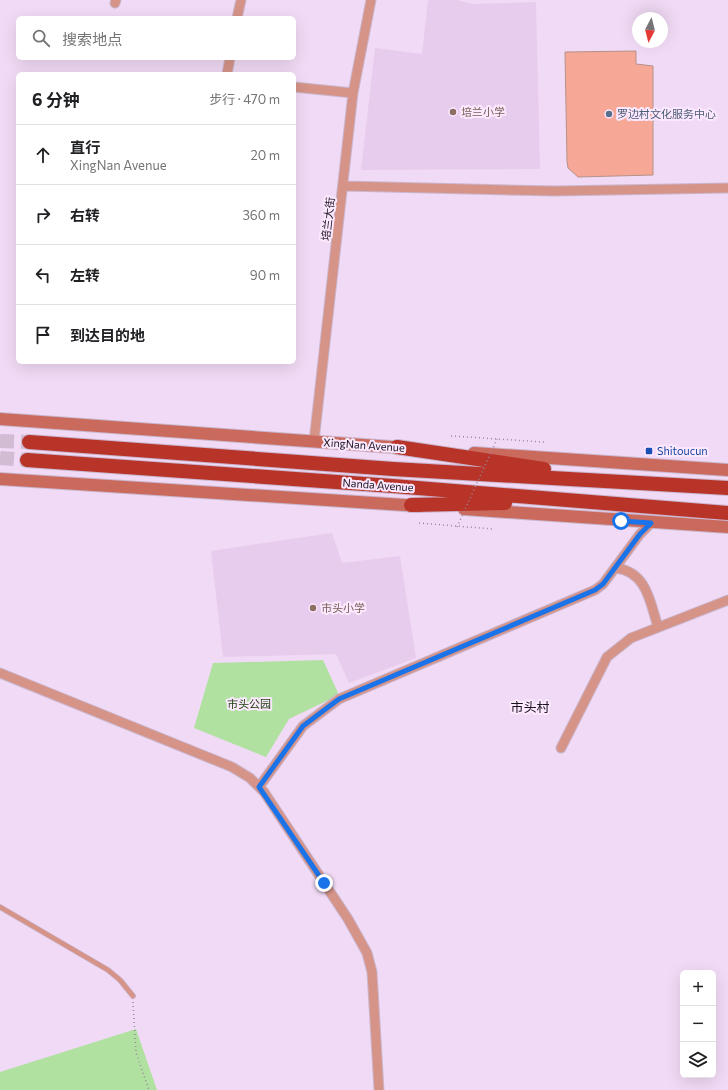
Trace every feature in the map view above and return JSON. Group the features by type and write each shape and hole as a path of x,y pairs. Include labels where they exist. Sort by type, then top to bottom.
{"highway":[{"name":"Nanda Avenue","path":"28,442 385,468 728,488"},
{"path":"397,447 630,482"},
{"name":"Nanda Avenue","path":"27,460 722,512"},
{"path":"412,505 578,501"}],"main road":[{"name":"XingNan Avenue","path":"0,419 728,470"},
{"path":"0,478 728,527"}],"street":[{"path":"238,16 241,0"},
{"name":"培兰大街","path":"314,441 354,93 371,0"},
{"path":"227,72 230,60"},
{"path":"296,88 354,93"},
{"path":"344,186 556,191 728,188"},
{"path":"259,787 303,726 339,699 584,596 603,584 640,534 651,523"},
{"path":"616,568 625,569 636,575 646,589 658,627"},
{"path":"561,748 607,657 631,638 728,600"},
{"path":"0,673 232,767 250,778 259,787 348,919 367,953 372,972 379,1090"}],"lane":[{"path":"0,907 108,970 120,980 133,996"}],"path":[{"path":"451,436 544,442"},
{"path":"457,527 497,439"},
{"path":"420,523 493,529"},
{"path":"133,996 136,1053 149,1090"}],"shaded area":[{"name":"培兰小学","path":"428,0 457,0 472,4 536,2 540,169 361,170 375,48 422,54"},
{"name":"市头小学","path":"332,533 342,563 400,556 416,658 349,683 336,654 223,657 211,551"}],"green space":[{"name":"市头公园","path":"323,660 339,695 289,719 266,757 194,728 213,663"},
{"path":"136,1029 157,1090 0,1090 0,1072"}],"building":[{"name":"罗边村文化服务中心","path":"636,51 636,64 653,66 653,175 578,177 568,168 567,161 565,52"}],"tunnel":[{"path":"0,441 29,442"},
{"path":"0,458 27,460"}],"place":[{"name":"培兰小学","path":"453,112"},
{"name":"罗边村文化服务中心","path":"609,114"},
{"name":"Shitoucun","path":"649,451"},
{"name":"市头小学","path":"313,608"}],"district":[{"name":"市头村","path":"530,707"}],"route":[{"path":"324,883 264,792 259,787 303,726 339,699 595,590 603,584 640,534 651,523 621,521"}]}
